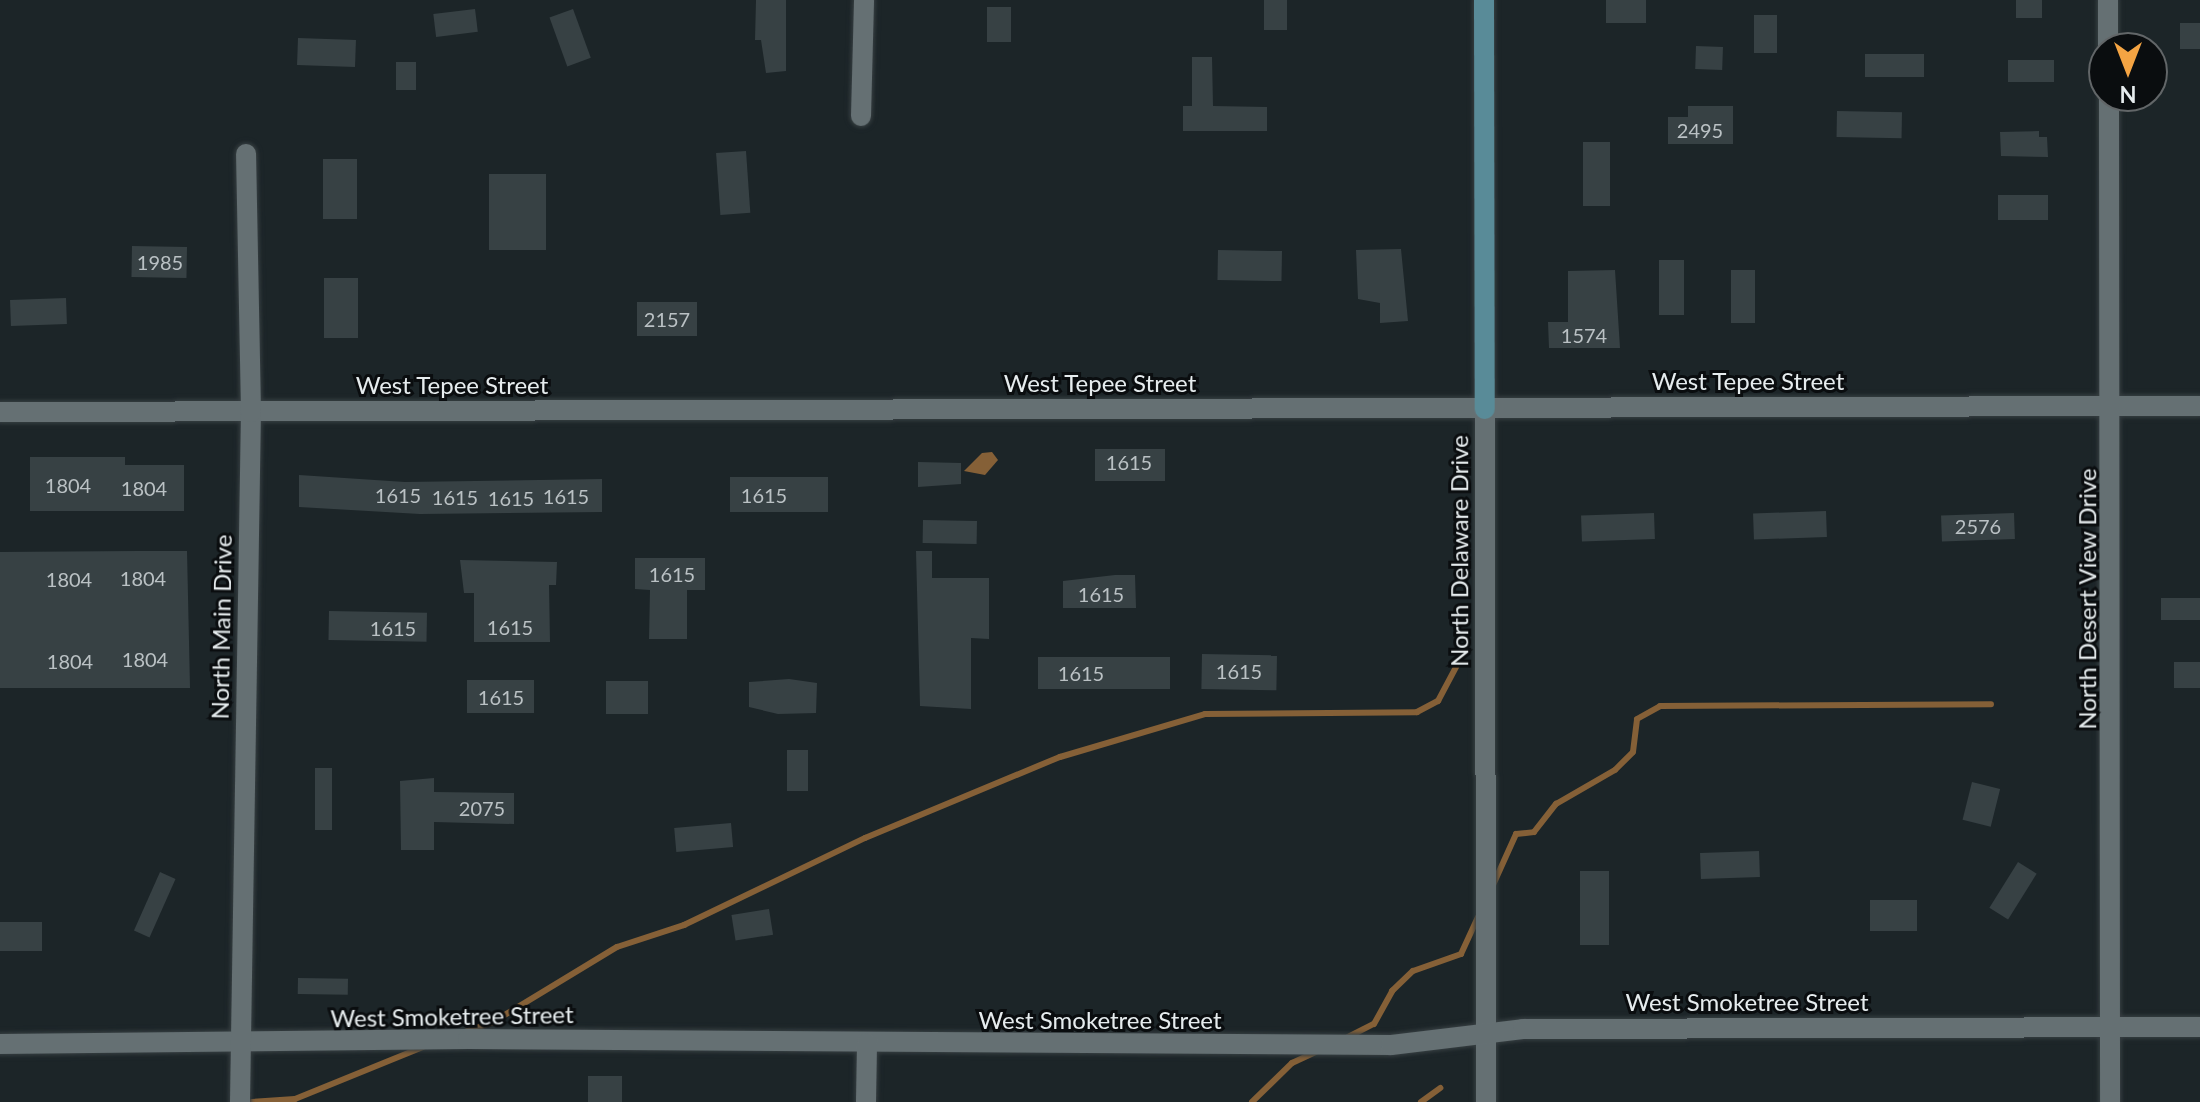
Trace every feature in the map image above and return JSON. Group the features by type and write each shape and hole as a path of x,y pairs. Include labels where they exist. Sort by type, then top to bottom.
{"street":[{"path":"861,116 864,0"},
{"name":"North Delaware Drive","path":"1484,0 1486,1102"},
{"path":"2108,0 2108,32"},
{"name":"North Desert View Drive","path":"2109,112 2113,406 2110,1102"},
{"name":"North Main Drive","path":"240,1102 251,412 246,154"},
{"name":"West Tepee Street","path":"0,412 2200,406"},
{"name":"West Smoketree Street","path":"0,1044 240,1044 468,1039 1391,1045 1523,1029 2200,1027"},
{"path":"866,1102 867,1043"}],"shaded area":[{"path":"992,452 998,460 985,475 964,471 982,453"}],"building":[{"path":"756,0 786,0 786,71 766,73 761,40 755,40"},
{"path":"1264,0 1287,0 1287,30 1264,30"},
{"path":"1606,0 1646,0 1646,23 1606,23"},
{"path":"2016,0 2042,0 2042,18 2016,18"},
{"path":"987,7 1011,7 1011,42 987,42"},
{"path":"475,9 478,32 436,37 433,14"},
{"path":"573,9 591,58 567,66 550,18"},
{"path":"1754,15 1777,15 1777,53 1754,53"},
{"path":"2180,23 2200,23 2200,49 2180,49"},
{"path":"298,38 356,40 355,67 297,65"},
{"path":"1696,46 1723,47 1722,70 1695,69"},
{"path":"1865,54 1924,54 1924,77 1865,77"},
{"path":"1192,57 1212,57 1213,106 1267,107 1267,131 1183,131 1183,106 1192,106"},
{"path":"2008,60 2054,60 2054,82 2008,82"},
{"path":"396,62 416,62 416,90 396,90"},
{"path":"1688,106 1733,106 1733,144 1668,144 1668,117 1688,117"},
{"path":"1837,111 1902,112 1902,138 1837,137"},
{"path":"2039,131 2039,137 2047,137 2048,157 2001,156 2000,132"},
{"path":"1583,142 1610,142 1610,206 1583,206"},
{"path":"746,151 750,213 720,215 716,153"},
{"path":"323,159 357,159 357,219 323,219"},
{"path":"489,174 546,174 546,250 489,250"},
{"path":"1998,195 2048,195 2048,220 1998,220"},
{"path":"132,246 187,247 186,278 131,277"},
{"path":"1401,249 1408,321 1380,323 1380,303 1358,299 1356,250"},
{"path":"1218,250 1282,251 1281,281 1217,280"},
{"path":"1659,260 1684,260 1684,315 1659,315"},
{"path":"1615,270 1620,348 1549,348 1548,322 1568,322 1568,271"},
{"path":"1731,270 1755,270 1755,323 1731,323"},
{"path":"324,278 358,278 358,338 324,338"},
{"path":"66,298 67,324 11,326 10,300"},
{"path":"637,302 697,302 697,336 637,336"},
{"path":"1095,449 1165,449 1165,481 1095,481"},
{"path":"30,457 125,457 125,465 184,465 184,511 30,511"},
{"path":"918,462 961,463 961,484 918,487"},
{"path":"299,475 405,482 602,479 602,512 420,514 299,507"},
{"path":"730,477 828,477 828,512 730,512"},
{"path":"1826,511 1827,537 1754,540 1753,514"},
{"path":"1654,513 1655,539 1582,542 1581,516"},
{"path":"2014,513 2015,539 1942,542 1941,516"},
{"path":"923,520 977,521 977,544 923,543"},
{"path":"187,551 190,688 0,688 0,552"},
{"path":"916,551 932,551 932,578 989,578 989,639 971,638 971,709 920,706"},
{"path":"635,558 705,558 705,590 687,590 687,639 649,639 650,590 635,589"},
{"path":"460,560 557,562 556,585 549,585 550,642 474,642 474,593 464,593"},
{"path":"1135,575 1136,608 1063,608 1063,581"},
{"path":"2161,598 2200,598 2200,620 2161,620"},
{"path":"329,611 427,613 426,642 328,640"},
{"path":"1202,654 1277,655 1276,690 1201,689"},
{"path":"1038,657 1170,657 1170,689 1038,689"},
{"path":"2174,662 2200,662 2200,688 2174,688"},
{"path":"789,679 817,683 816,713 778,714 749,707 749,682"},
{"path":"467,680 534,680 534,713 467,713"},
{"path":"606,681 648,681 648,714 606,714"},
{"path":"787,750 808,750 808,791 787,791"},
{"path":"315,768 332,768 332,830 315,830"},
{"path":"434,778 434,792 514,793 514,824 434,822 434,850 401,850 400,781"},
{"path":"1972,782 2000,789 1991,827 1963,820"},
{"path":"731,823 733,847 676,852 674,828"},
{"path":"1759,851 1760,877 1701,879 1700,853"},
{"path":"2018,862 2037,874 2008,919 1989,908"},
{"path":"1580,871 1609,871 1609,945 1580,945"},
{"path":"160,872 176,879 149,937 134,930"},
{"path":"1870,900 1917,900 1917,931 1870,931"},
{"path":"769,909 773,935 736,941 731,915"},
{"path":"0,922 42,922 42,951 0,951"},
{"path":"298,978 348,979 348,995 298,994"},
{"path":"588,1076 622,1076 622,1102 588,1102"}],"waterway":[{"path":"467,1031 493,1022 617,947 684,925 865,838 1060,757 1205,714 1417,712 1438,701 1463,654"},
{"path":"1493,885 1516,834 1534,832 1556,804 1615,770 1633,752 1637,719 1660,706 1991,704"},
{"path":"1346,1038 1374,1024 1392,991 1413,971 1461,954 1478,917"},
{"path":"252,1102 295,1099 423,1047"},
{"path":"1252,1102 1292,1063 1318,1051"},
{"path":"1421,1102 1440,1088"}]}
